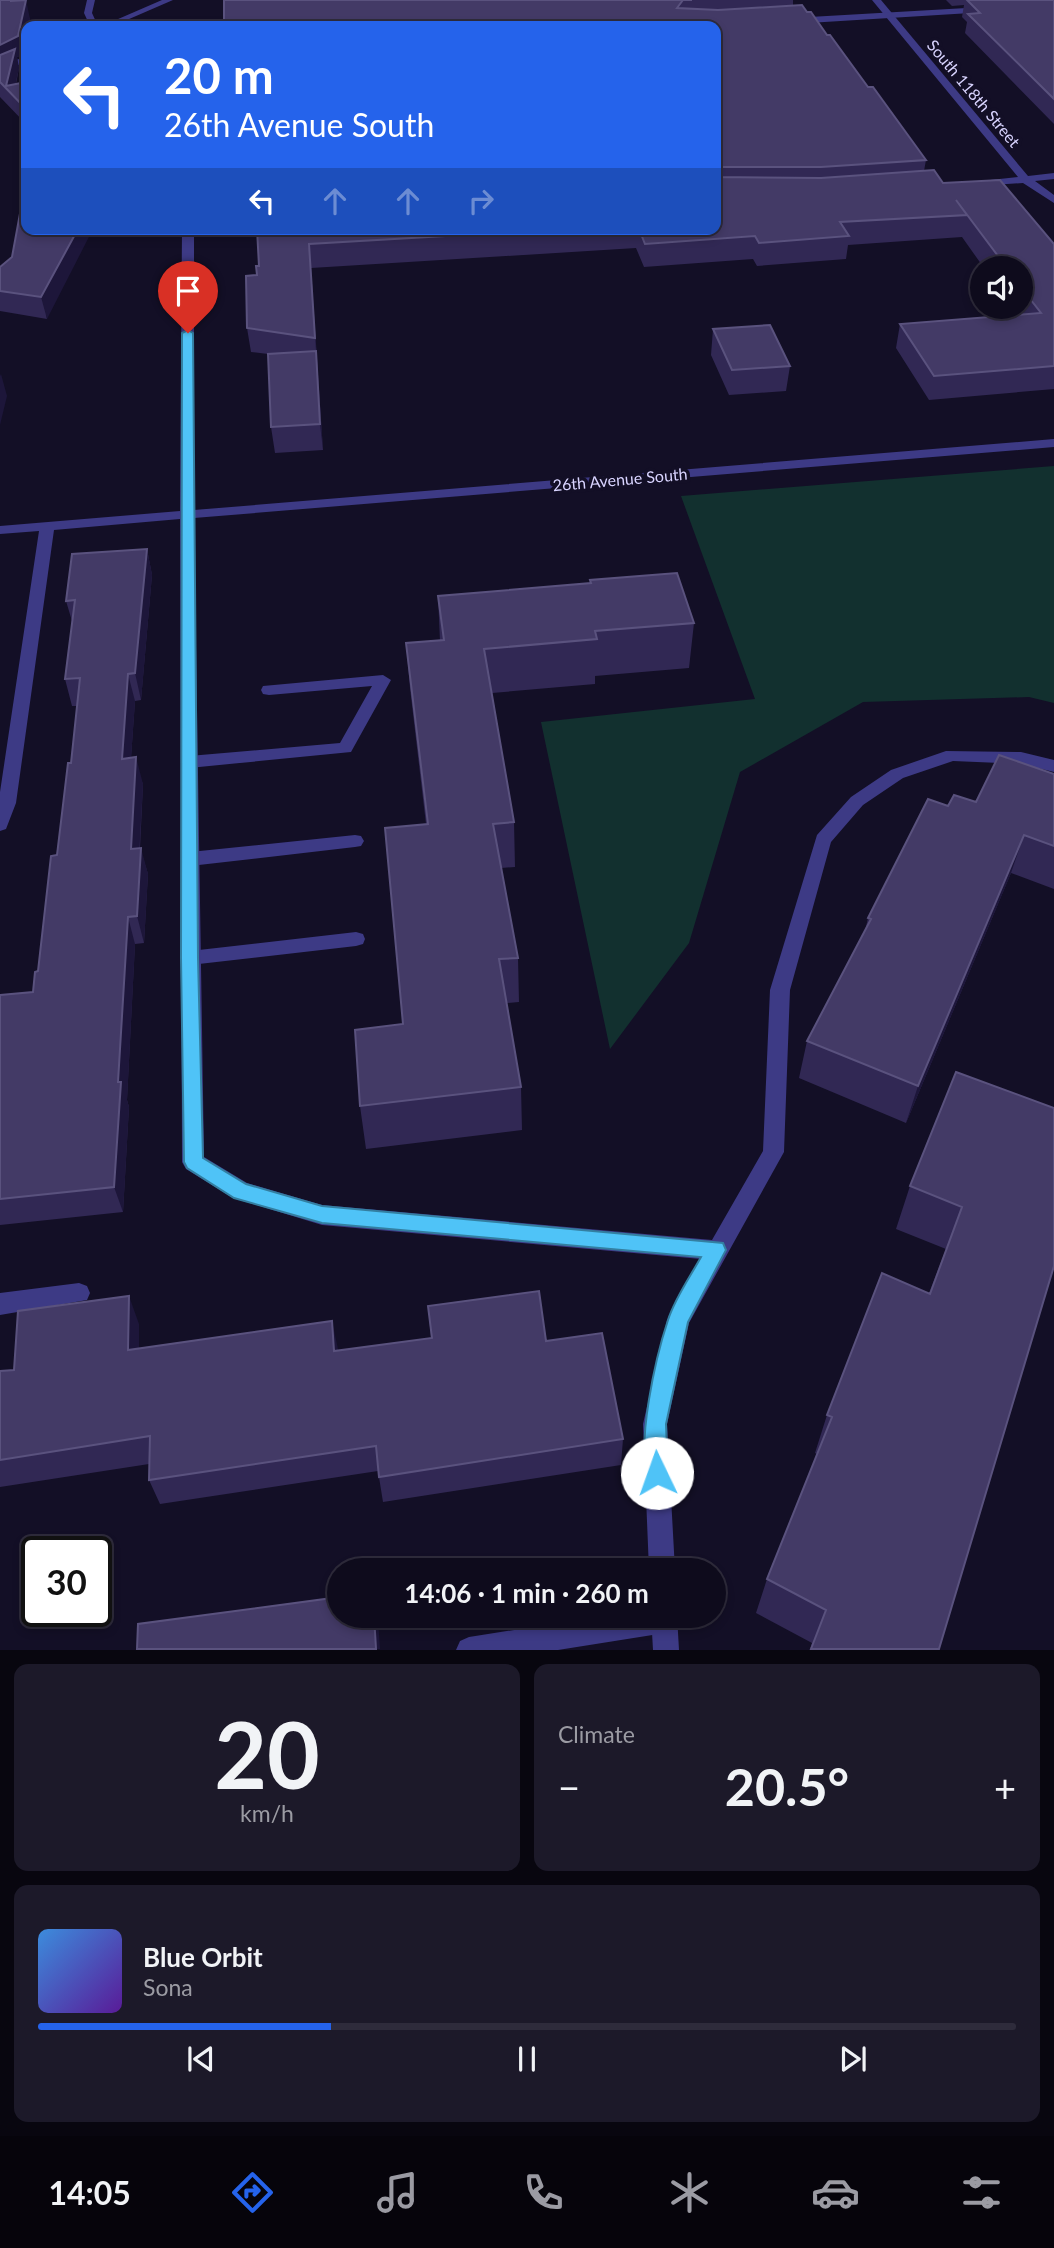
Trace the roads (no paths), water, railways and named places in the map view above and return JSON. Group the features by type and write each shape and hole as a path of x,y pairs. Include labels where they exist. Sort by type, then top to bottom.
{"street":[{"path":"91,0 88,13 92,21"},
{"path":"153,0 167,1"},
{"name":"South 118th Street","path":"876,0 1024,178 1054,200"},
{"path":"118,21 167,1"},
{"path":"778,21 999,9"},
{"path":"0,59 21,58"},
{"path":"0,70 21,60"},
{"path":"975,184 1054,176"},
{"path":"188,235 187,515 193,1162 241,1191 322,1214 716,1250"},
{"name":"26th Avenue South","path":"0,530 1054,443"},
{"path":"0,825 7,803 47,526"},
{"path":"190,762 345,748 383,680 269,690"},
{"path":"661,1558 655,1424 678,1320 773,1152 780,990 823,840 857,801 897,774 952,755 1021,758 1054,766"},
{"path":"190,859 355,841"},
{"path":"190,958 356,939"},
{"path":"0,1304 79,1293"},
{"path":"469,1650 603,1628"},
{"path":"665,1628 666,1650"}]}
